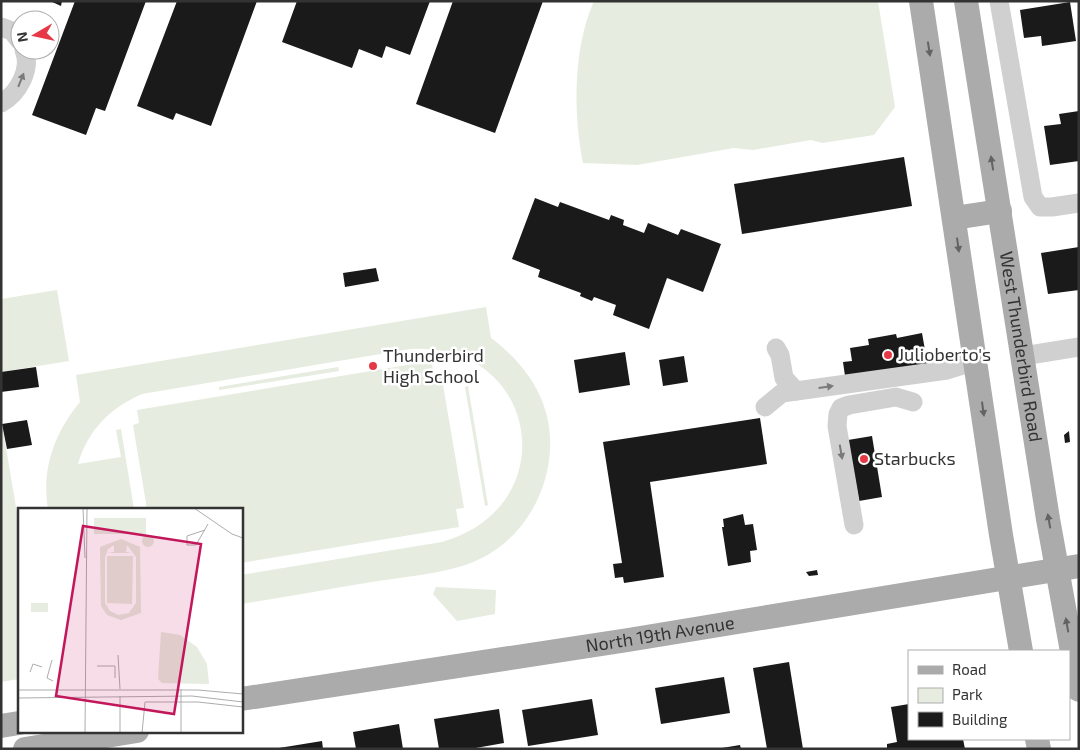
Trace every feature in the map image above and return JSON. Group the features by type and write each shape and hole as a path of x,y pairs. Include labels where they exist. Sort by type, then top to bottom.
{"main road":[{"path":"921,1 1008,578 1021,650"},
{"name":"West Thunderbird Road","path":"966,1 1023,356 1068,568 1079,690"},
{"path":"954,218 1000,211"},
{"name":"North 19th Avenue","path":"242,699 637,639 1068,568"},
{"path":"1,726 18,723"},
{"path":"25,749 131,732"}],"street":[{"path":"1000,1 1033,197 1040,207 1079,203"},
{"path":"1,103 16,91 26,68 25,60"},
{"path":"1023,356 1079,347"},
{"path":"776,348 780,355 784,378 796,392"},
{"path":"765,407 782,393 947,370 976,361"},
{"path":"854,525 837,426 838,414 841,408 849,405 896,397 913,402"}],"green space":[{"path":"594,1 878,1 895,107 874,135 822,143 811,140 753,150 734,148 637,165 583,163 578,124 577,81 582,39"},
{"path":"57,290 69,361 1,372 1,299"},
{"path":"486,307 491,338 516,360 535,386 542,401 550,433 547,470 542,488 524,522 497,549 480,559 440,572 242,604 242,575 442,542 482,523 508,496 521,463 521,429 509,397 487,371 453,354 410,349 142,394 120,406 102,421 88,441 78,464 121,457 116,430 121,429 134,508 48,508 46,494 48,465 63,426 80,402 76,375"},
{"path":"431,361 434,374 441,373 464,508 456,509 459,527 242,563 242,508 147,508 133,425 139,423 137,410"},
{"path":"338,367 339,371 219,390 219,387"},
{"path":"468,386 488,505 485,506 465,387"},
{"path":"1,418 18,519 18,679 1,682"},
{"path":"436,587 496,590 495,614 457,621 433,594"}],"building":[{"path":"50,1 62,1 61,6"},
{"path":"75,1 146,1 105,111 96,108 86,135 32,115 53,60 60,60 60,41"},
{"path":"177,1 257,1 211,126 176,113 173,120 137,106"},
{"path":"297,1 430,1 410,55 386,46 382,58 359,49 352,68 282,42"},
{"path":"453,1 543,1 495,133 416,104"},
{"path":"1070,2 1076,41 1042,46 1041,36 1024,38 1020,10"},
{"path":"1079,111 1079,161 1050,165 1044,126 1061,124 1059,114"},
{"path":"904,157 912,206 742,234 734,184"},
{"path":"535,198 558,207 560,202 609,220 611,215 624,220 623,225 644,233 648,223 678,235 681,229 721,244 703,292 667,278 649,329 613,315 616,305 594,297 592,301 580,296 581,293 538,277 540,270 512,259"},
{"path":"1079,247 1079,290 1048,294 1041,253"},
{"path":"376,268 379,281 345,287 343,273"},
{"name":"Julioberto's","path":"922,333 928,367 845,376 843,362 852,361 850,348 869,345 868,339 896,334 897,338"},
{"path":"625,352 630,385 579,393 574,360"},
{"path":"684,356 688,382 663,386 659,360"},
{"path":"36,367 39,387 1,392 1,372"},
{"path":"760,418 767,464 650,482 664,577 624,583 623,577 615,578 613,564 622,563 603,442"},
{"path":"27,420 32,445 7,449 2,424"},
{"path":"1069,431 1070,442 1065,443 1064,435"},
{"name":"Starbucks","path":"872,436 882,497 859,501 848,440"},
{"path":"743,514 745,525 753,524 757,550 750,551 751,562 728,566 722,527 724,527 723,519"},
{"path":"817,570 818,575 809,576 806,572"},
{"path":"789,662 803,749 767,749 753,668"},
{"path":"724,677 730,713 661,724 655,688"},
{"path":"592,699 598,735 528,746 522,710"},
{"path":"908,704 908,740 963,740 965,749 887,749 887,744 897,742 891,707"},
{"path":"499,709 504,743 470,749 439,749 434,719"},
{"path":"399,724 403,749 356,749 353,732"},
{"path":"322,741 323,749 279,749 279,748"},
{"path":"740,745 741,749 722,749 722,748"}],"place":[{"name":"Julioberto's","path":"888,355"},
{"name":"Thunderbird High School","path":"373,366"},
{"name":"Starbucks","path":"864,459"}]}
